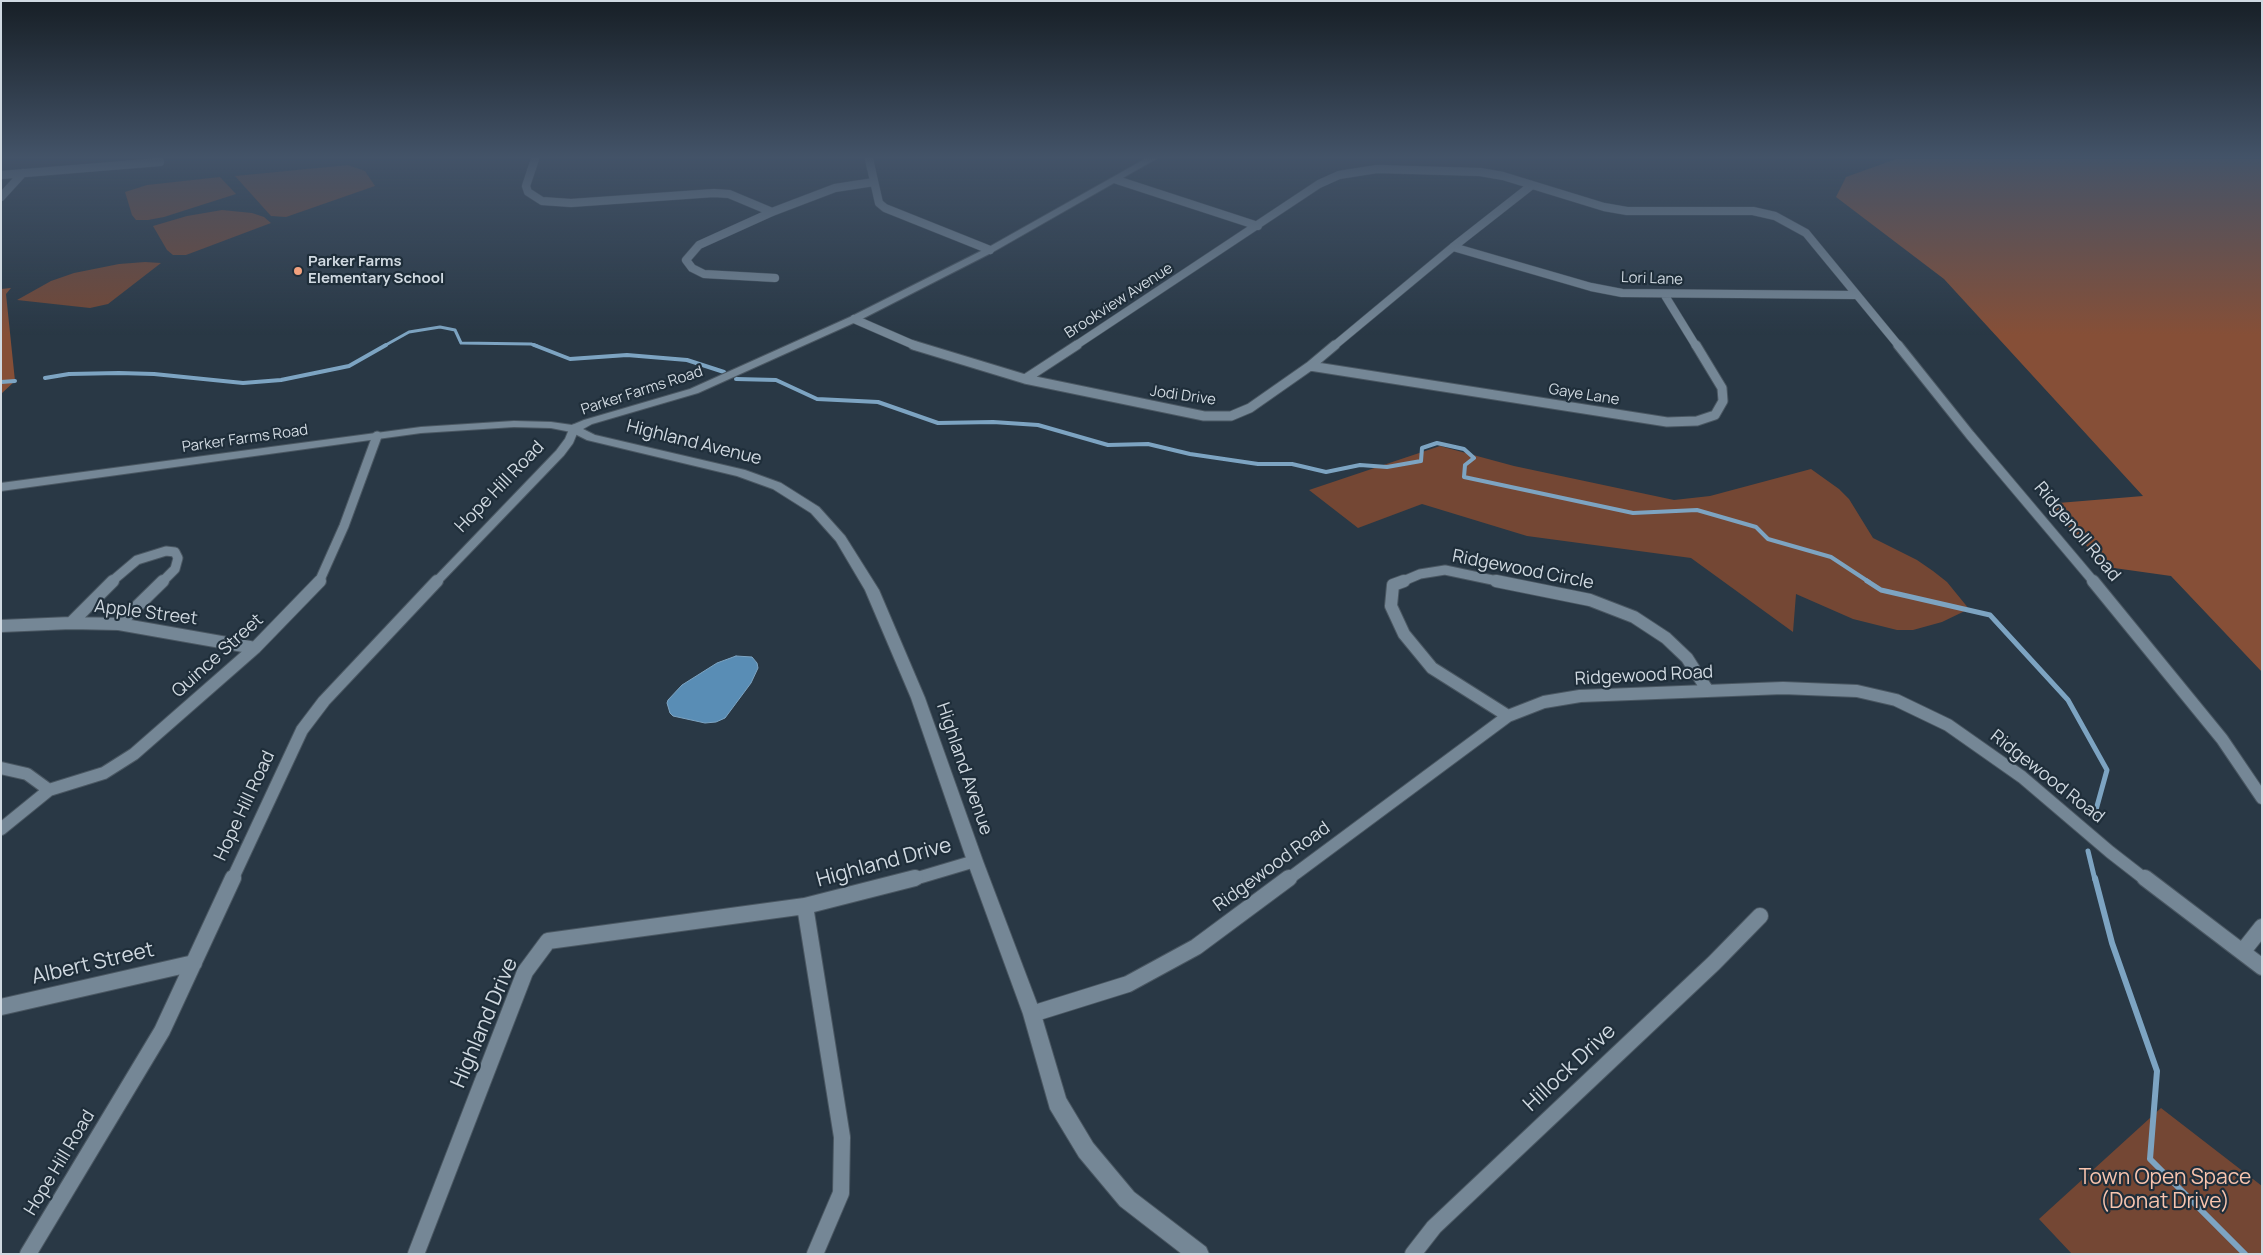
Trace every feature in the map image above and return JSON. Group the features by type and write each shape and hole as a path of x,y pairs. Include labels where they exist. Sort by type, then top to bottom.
{"street":[{"path":"760,218 699,245 690,253 686,260 692,268 704,274 775,278"},
{"path":"909,218 990,250"},
{"name":"Parker Farms Road","path":"1,487 377,436 491,425 551,425 574,428 588,422 694,391 854,319 990,250 1049,218"},
{"path":"1232,218 1258,226"},
{"name":"Brookview Avenue","path":"1025,379 1270,218"},
{"name":"Jodi Drive","path":"854,319 922,350 1025,379 1169,410 1204,416 1231,416 1250,408 1310,366 1491,218"},
{"name":"Brookview Avenue","path":"1779,218 1806,233 1856,295"},
{"name":"Lori Lane","path":"1453,247 1591,287 1622,293 1856,295"},
{"name":"Gaye Lane","path":"1310,366 1666,422 1697,421 1715,415 1723,401 1722,388 1664,294"},
{"name":"Ridgenoll Road","path":"1856,295 1937,392 1970,435 2048,525 2216,732 2262,798"},
{"name":"Highland Avenue","path":"574,428 591,438 741,473 783,489 821,515 851,554 886,618 918,698 1032,1014 1057,1102 1086,1150 1127,1199 1199,1254"},
{"name":"Hope Hill Road","path":"28,1254 162,1030 302,730 324,701 449,567 560,453 569,441 574,428"},
{"name":"Quince Street","path":"1,829 49,790 104,773 134,754 255,648 318,584 344,526 377,436"},
{"path":"71,622 120,573 137,560 166,551 175,552 178,558 174,569 119,624"},
{"name":"Ridgewood Circle","path":"1508,716 1432,668 1404,634 1391,606 1394,585 1420,574 1445,570 1590,600 1634,618 1666,638 1687,658 1708,691"},
{"name":"Apple Street","path":"1,626 71,622 119,624 255,648"},
{"name":"Ridgewood Road","path":"1032,1014 1128,984 1196,947 1508,716 1544,702 1580,696 1783,688 1857,691 1896,700 1948,725 2022,777 2110,852 2262,967"},
{"path":"1,768 28,774 49,790"},
{"name":"Highland Drive","path":"416,1254 525,972 548,941 805,906 878,890 975,860"},
{"name":"Highland Drive","path":"805,906 842,1137 842,1192 815,1254"},
{"name":"Hillock Drive","path":"1413,1254 1434,1227 1714,963 1760,916"},
{"path":"2243,951 2262,927"},
{"name":"Albert Street","path":"1,1007 194,963"}],"green space":[{"path":"134,218 161,218 148,220 136,220"},
{"path":"182,218 265,218 271,223 186,255 173,255 167,250 153,226"},
{"path":"161,263 108,304 90,308 17,300 51,281 74,273 119,264"},
{"path":"1440,446 1514,466 1674,500 1710,496 1811,469 1839,489 1849,499 1873,538 1917,560 1933,571 1947,582 1969,609 1942,622 1913,630 1897,630 1853,619 1796,594 1793,632 1691,558 1527,536 1422,504 1358,528 1309,490"},
{"name":"Town Open Space (Donat Drive)","path":"2161,1108 2262,1186 2262,1254 2072,1254 2039,1219"}],"shaded area":[{"path":"1863,218 2262,218 2262,672 2171,576 2107,567 2046,504 2143,496 1944,279"},
{"path":"11,288 6,294 15,381 1,394 1,289"}],"water":[{"path":"736,656 752,657 757,663 758,668 751,683 725,718 716,722 705,723 673,716 670,713 668,700 682,685 717,663"}],"waterway":[{"path":"384,346 409,332 440,327 455,330 461,343 534,345"},
{"path":"45,378 69,374 119,373 154,374 243,383 281,380 349,366 386,345"},
{"path":"534,345 570,359 627,355 687,360 724,372"},
{"path":"736,379 776,380 817,399 878,402 938,423 993,422 1038,425 1108,445 1148,444 1190,454 1258,464 1292,464 1326,472 1360,465 1387,467 1421,461 1422,448 1437,443 1464,449 1474,458 1465,465 1464,477 1633,513 1697,510 1756,527 1768,539 1831,557 1869,582"},
{"path":"1,382 15,381"},
{"path":"1867,581 1881,590 1990,615 2068,700 2107,770 2094,817"},
{"path":"2088,851 2095,880"},
{"path":"2095,878 2112,943 2157,1071 2150,1159 2245,1254"}],"place":[{"name":"Parker Farms Elementary School","path":"298,271"}]}
